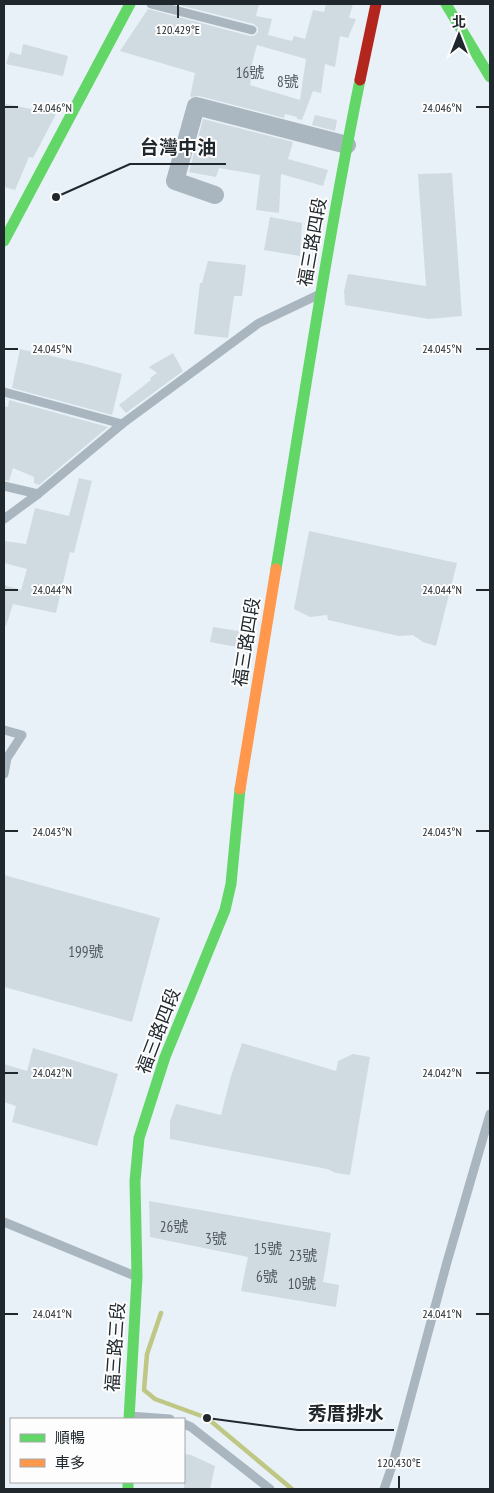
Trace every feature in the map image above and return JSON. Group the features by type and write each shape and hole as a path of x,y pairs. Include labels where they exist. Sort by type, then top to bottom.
{"street":[{"path":"4,241 130,4"},
{"name":"福三路四段","path":"137,1277 135,1181 139,1138 165,1057 225,910 231,884 238,803 321,294 347,145 376,4"},
{"path":"446,4 490,77"},
{"path":"215,194 175,181 196,106 347,145"},
{"name":"福三路三段","path":"129,1417 137,1277"}],"lane":[{"path":"152,4 252,30"},
{"path":"4,519 38,494 122,424 259,323 321,294"},
{"path":"4,392 122,424"},
{"path":"4,486 38,494"},
{"path":"4,730 22,735 7,758 4,774"},
{"path":"384,1489 393,1463 447,1262 490,1114"},
{"path":"4,1222 137,1277"},
{"path":"129,1417 150,1418"},
{"path":"185,1424 191,1427 270,1489"}],"building":[{"path":"175,4 259,4 256,16 272,19 268,35 292,41 294,36 305,39 313,10 324,12 326,4 353,4 349,18 356,19 348,38 340,36 335,67 325,64 321,93 313,91 302,120 285,114 284,118 199,96 190,97 195,73 120,51 148,9 250,36 254,36 258,32 258,28 254,24","holes":["257,45 306,59 300,100 250,85 253,69 251,67"]},
{"path":"23,44 68,56 63,76 6,64 10,52 21,55"},
{"path":"6,104 56,114 33,158 29,157 15,190 4,187 4,111"},
{"path":"315,115 337,120 335,131 312,125"},
{"path":"203,119 293,142 288,159 328,170 323,186 281,174 279,213 256,210 260,175 219,168 216,177 189,172"},
{"path":"452,173 462,316 429,319 345,305 344,291 348,274 426,286 418,174"},
{"path":"270,217 302,223 300,256 264,250"},
{"path":"208,261 246,265 242,296 234,296 228,338 194,334 200,283 202,283"},
{"path":"20,349 122,374 112,415 12,388"},
{"path":"173,353 183,371 126,413 119,405 157,373 149,367"},
{"path":"9,400 108,427 39,485 34,483 34,477 13,468 9,481 4,480 4,406 8,407"},
{"path":"79,478 92,481 74,553 70,552 56,613 13,604 6,626 4,626 4,585 21,590 27,569 4,563 4,541 26,544 35,508 69,516"},
{"path":"309,531 457,563 436,646 423,642 413,635 399,636 328,620 327,615 310,617 294,609"},
{"path":"213,627 251,633 248,649 210,642"},
{"path":"4,875 160,918 132,1022 4,987"},
{"path":"242,1043 336,1071 338,1061 353,1054 370,1057 350,1175 170,1139 170,1121 176,1104 221,1115"},
{"path":"33,1048 118,1074 97,1146 12,1122 16,1106 4,1102 4,1064 27,1071"},
{"path":"149,1201 331,1233 323,1282 339,1285 336,1307 241,1291 248,1257 150,1237"},
{"path":"185,1454 215,1466 210,1489 184,1489"}],"waterway":[{"path":"161,1313 147,1354 144,1390 155,1399 207,1418 292,1489"}],"traffic: fast":[{"path":"4,241 130,4"},
{"path":"446,4 490,77"},
{"path":"276,569 326,263 360,80"},
{"path":"129,1418 137,1277 135,1181 139,1138 165,1057 225,910 231,884 240,789"},
{"path":"128,1483 128,1489"}],"traffic: slow":[{"path":"240,789 276,569"}],"traffic: jam":[{"path":"360,80 376,4"}],"place":[{"name":"台灣中油","path":"56,197"},
{"name":"秀厝排水","path":"207,1418"}]}
